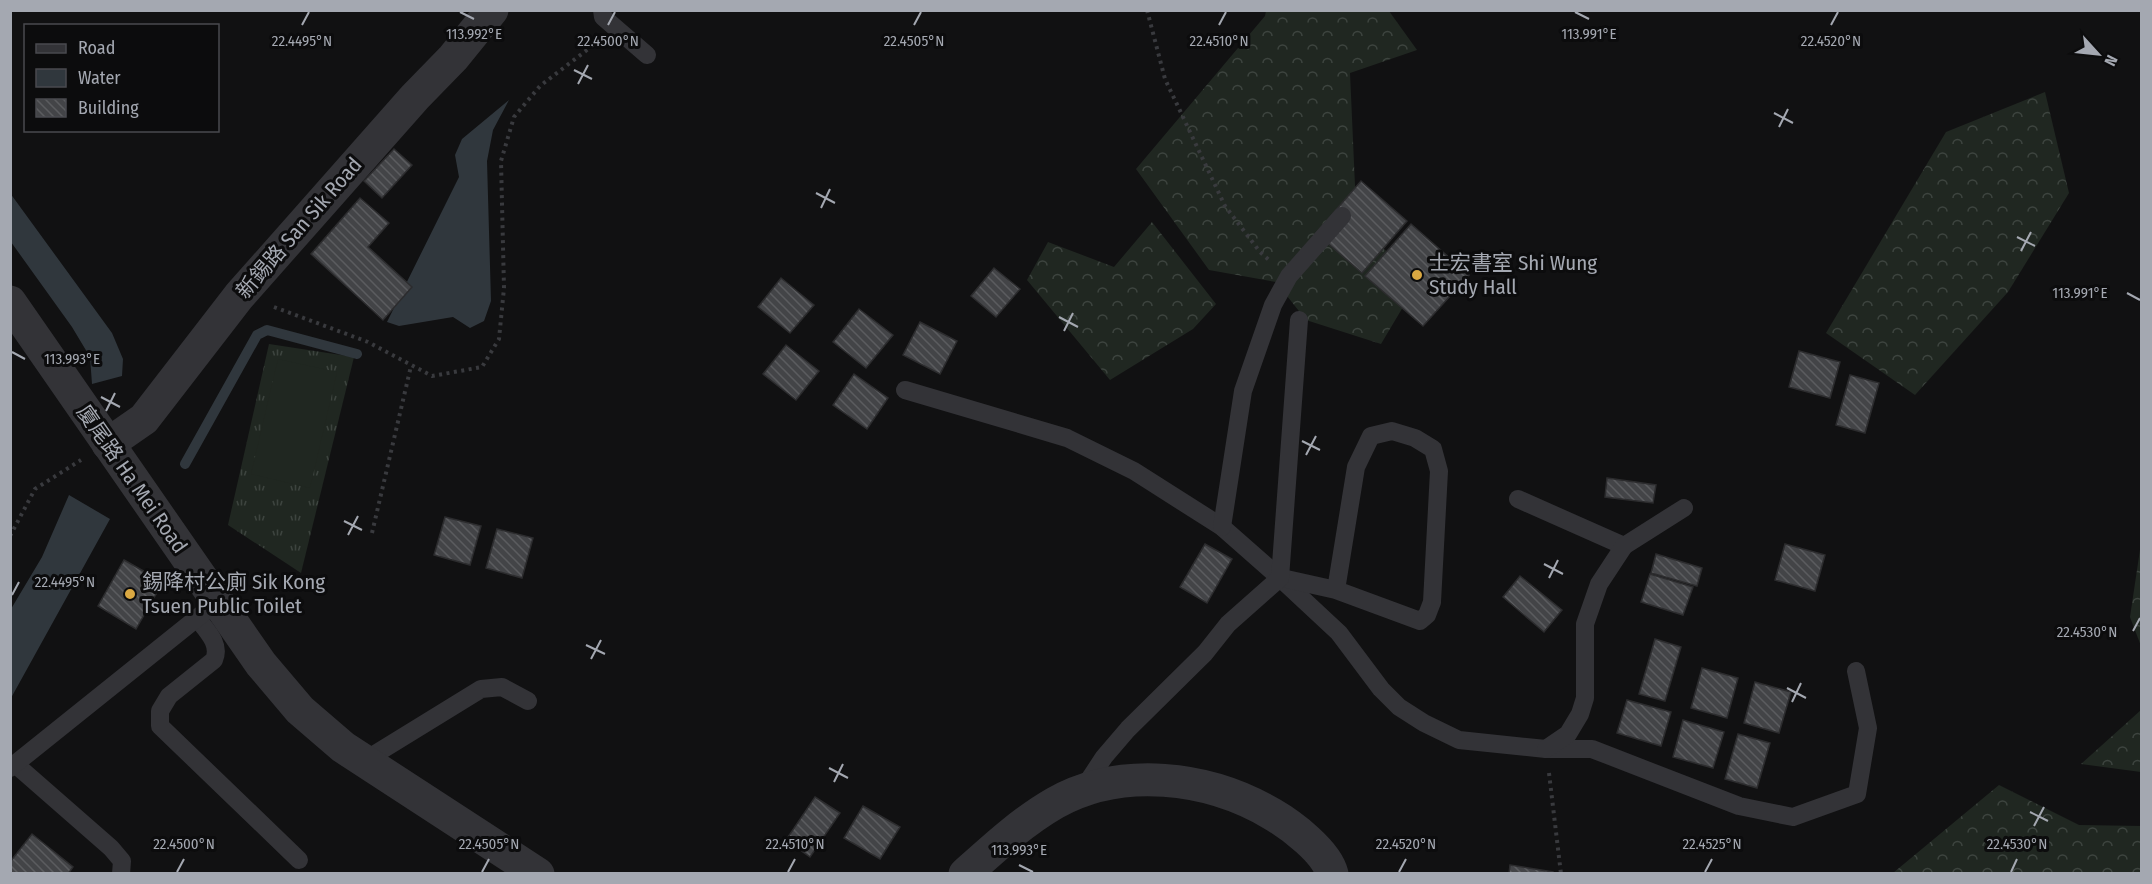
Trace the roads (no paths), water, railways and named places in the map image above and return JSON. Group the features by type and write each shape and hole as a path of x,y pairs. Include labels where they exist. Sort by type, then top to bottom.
{"street":[{"name":"新錫路 San Sik Road","path":"108,444 144,419 239,296 415,97 453,58 492,10"},
{"name":"廈尾路 Ha Mei Road","path":"10,302 108,444 208,610 282,691 343,747 538,873"},
{"path":"965,873 1038,813 1082,790 1112,782 1166,781 1191,784 1239,796 1281,819 1299,833 1330,866 1332,873"}],"lane":[{"path":"602,10 603,17 647,55"},
{"path":"1222,527 1243,391 1273,305 1289,276 1342,216"},
{"path":"1082,790 1104,757 1128,729 1205,653 1228,624 1280,578 1299,320"},
{"path":"905,390 1067,438 1134,471 1222,527 1339,633 1381,689 1393,701 1424,723 1459,740 1546,749 1592,748 1739,806 1793,817 1857,794 1868,728 1856,671"},
{"path":"1280,578 1336,590 1420,621 1427,615 1432,602 1439,471 1433,449 1415,438 1392,430 1371,436 1356,467 1336,590"},
{"path":"1518,499 1624,546"},
{"path":"1546,749 1568,734 1580,714 1585,698 1585,624 1599,584 1624,546 1684,508"},
{"path":"121,873 122,861 111,848 13,766 208,610 217,652 214,660 169,696 160,711 160,726 299,860"},
{"path":"364,761 481,689 502,687 528,701"}],"water":[{"path":"509,100 493,130 487,161 491,301 484,321 470,328 453,317 399,326 387,322 459,177 455,155 462,139"},
{"path":"10,193 112,333 123,359 122,376 92,384 90,357 72,327 11,242"},
{"path":"69,495 110,519 11,698 11,609 42,557"}],"waterway":[{"path":"185,464 257,335 267,330 357,354"}],"place":[{"name":"士宏書室 Shi Wung Study Hall","path":"1417,275"},
{"name":"錫降村公廁 Sik Kong Tsuen Public Toilet","path":"130,594"}]}
